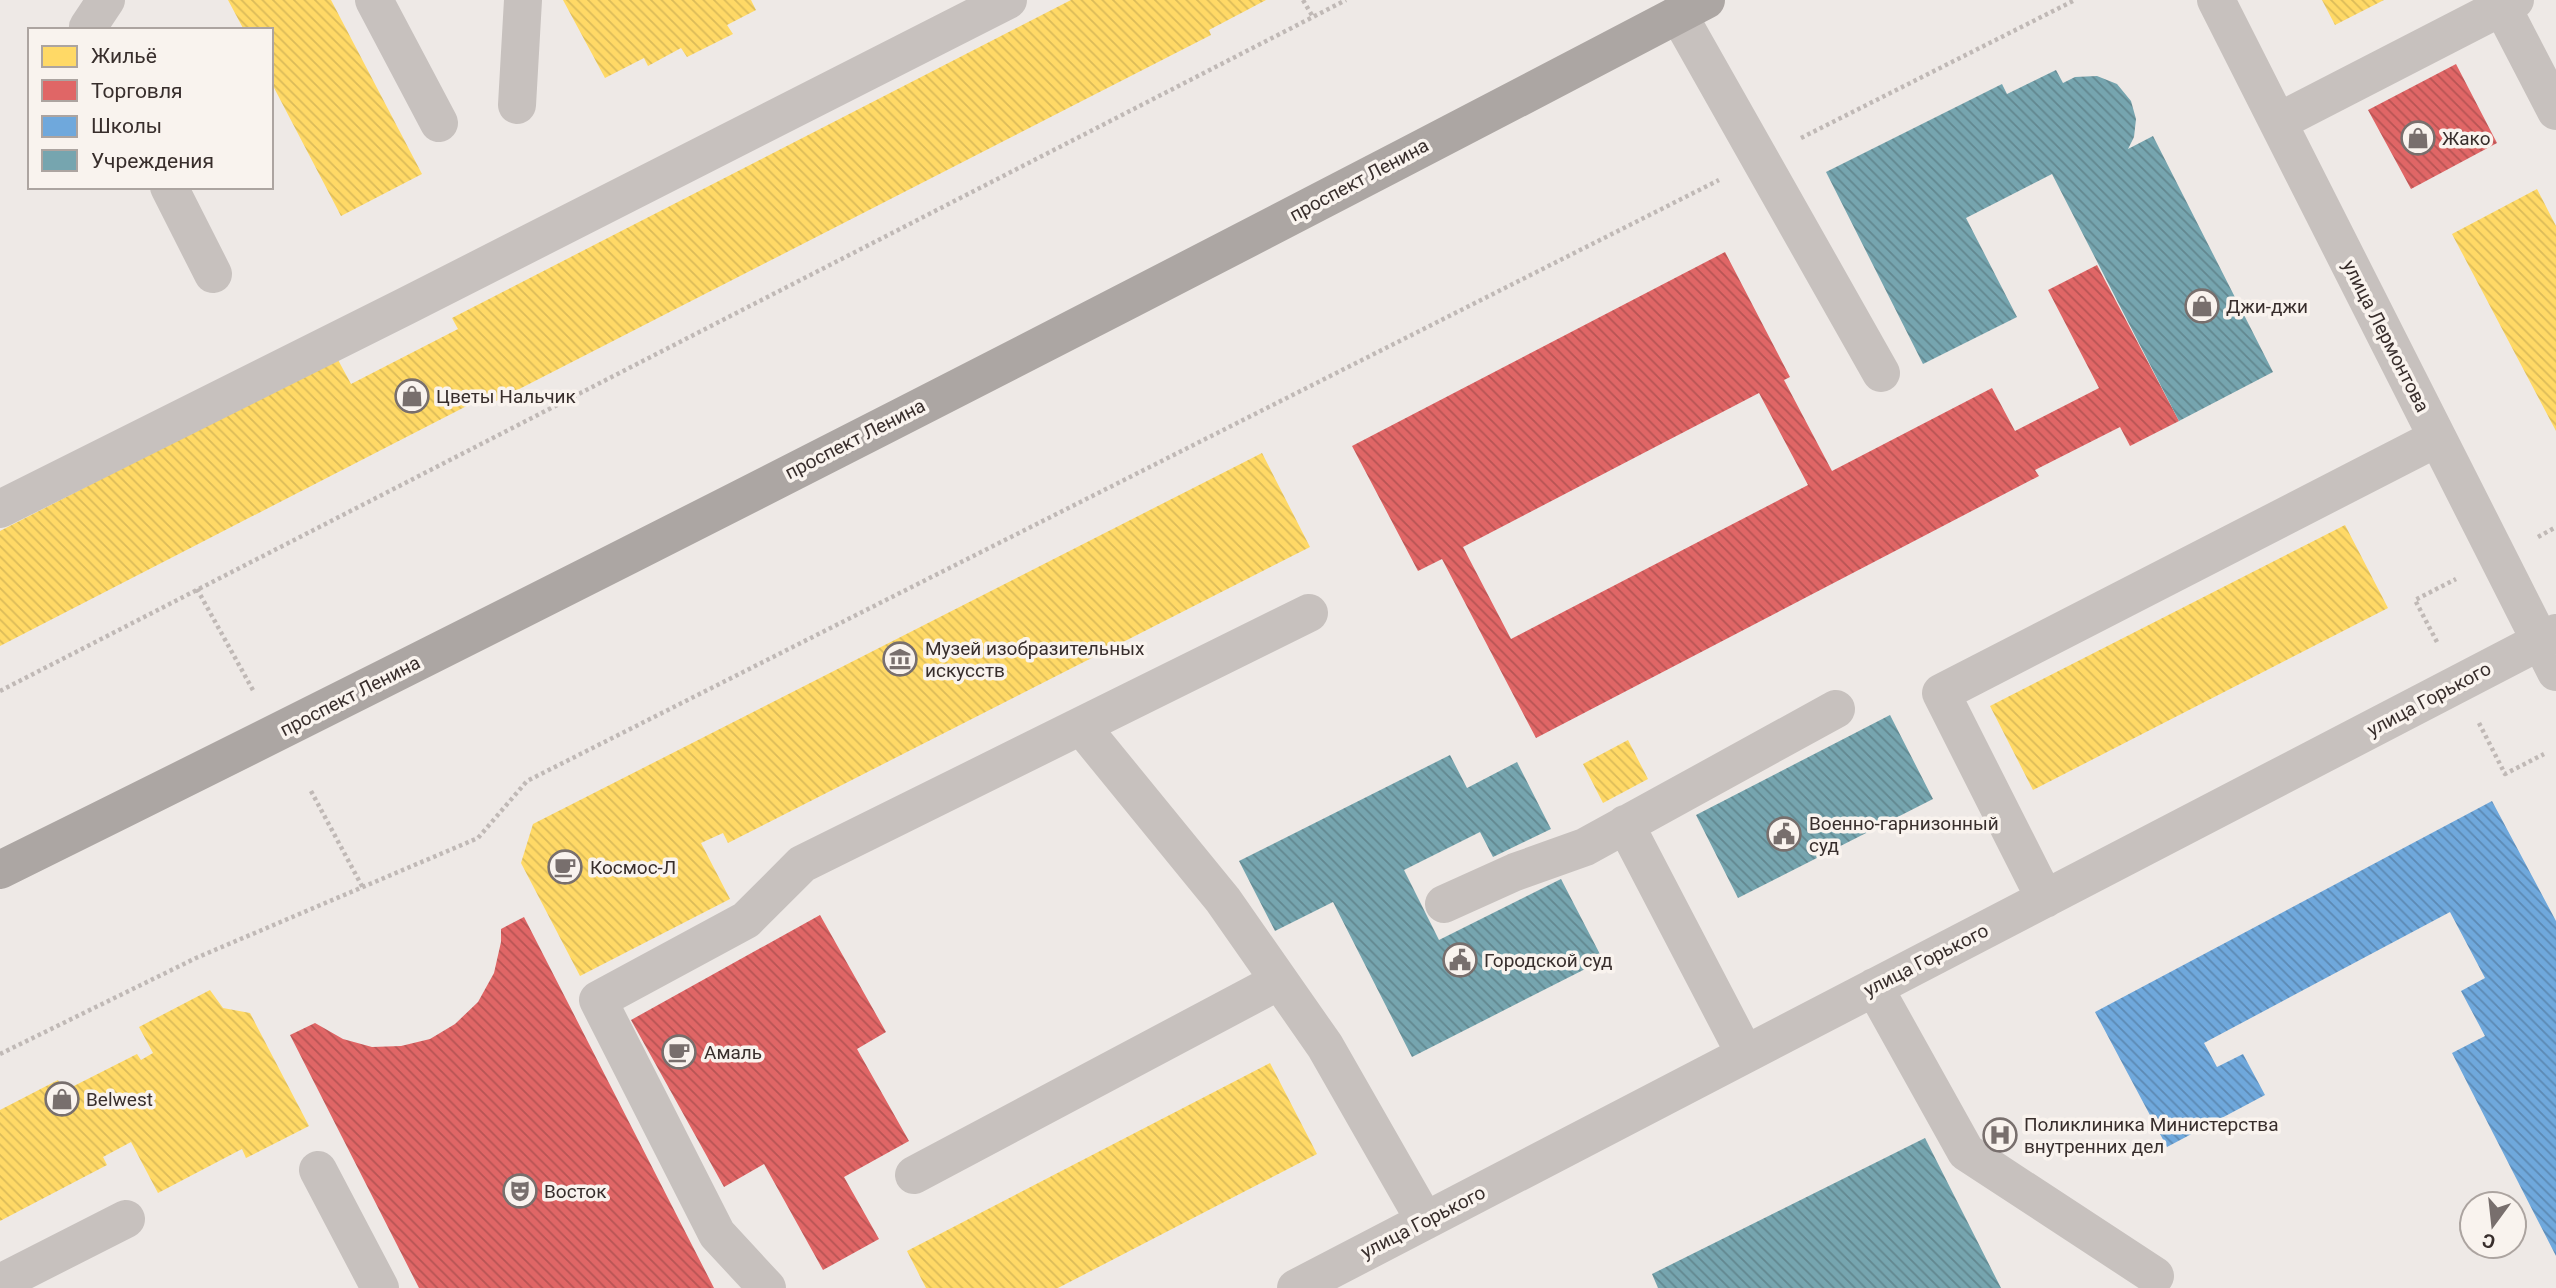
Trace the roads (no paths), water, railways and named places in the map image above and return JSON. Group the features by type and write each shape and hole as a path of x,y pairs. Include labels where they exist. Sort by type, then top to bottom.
{"main road":[{"name":"проспект Ленина","path":"0,870 315,714 1110,310 1692,7"}],"street":[{"path":"88,28 106,0"},
{"path":"374,0 439,123"},
{"path":"517,105 523,0"},
{"path":"0,509 1008,0"},
{"name":"улица Лермонтова","path":"2216,0 2437,438 2551,649"},
{"path":"2278,122 2508,3 2556,111"},
{"path":"1692,7 1758,160 1881,373"},
{"path":"170,189 213,274"},
{"path":"2045,899 1941,693 2437,438"},
{"path":"767,1288 717,1234 598,1000 746,920 802,864 1309,613"},
{"name":"улица Горького","path":"1296,1288 2045,899 2551,649"},
{"path":"1444,904 1515,872 1586,846 1836,709"},
{"path":"1081,726 1223,900 1325,1046 1425,1221"},
{"path":"1625,824 1745,1055"},
{"path":"914,1175 1279,981"},
{"path":"1874,987 1966,1152 2155,1276"},
{"path":"318,1170 380,1288"},
{"path":"0,1283 126,1219"}],"place":[{"name":"Жако","path":"2418,138"},
{"name":"Джи-джи","path":"2202,306"},
{"name":"Цветы Нальчик","path":"412,396"},
{"name":"Музей изобразительных искусств","path":"900,659"},
{"name":"Военно-гарнизонный суд","path":"1784,834"},
{"name":"Космос-Л","path":"565,867"},
{"name":"Городской суд","path":"1460,960"},
{"name":"Амаль","path":"679,1052"},
{"name":"Belwest","path":"62,1099"},
{"name":"Поликлиника Министерства внутренних дел","path":"2000,1135"},
{"name":"Восток","path":"520,1191"}]}
